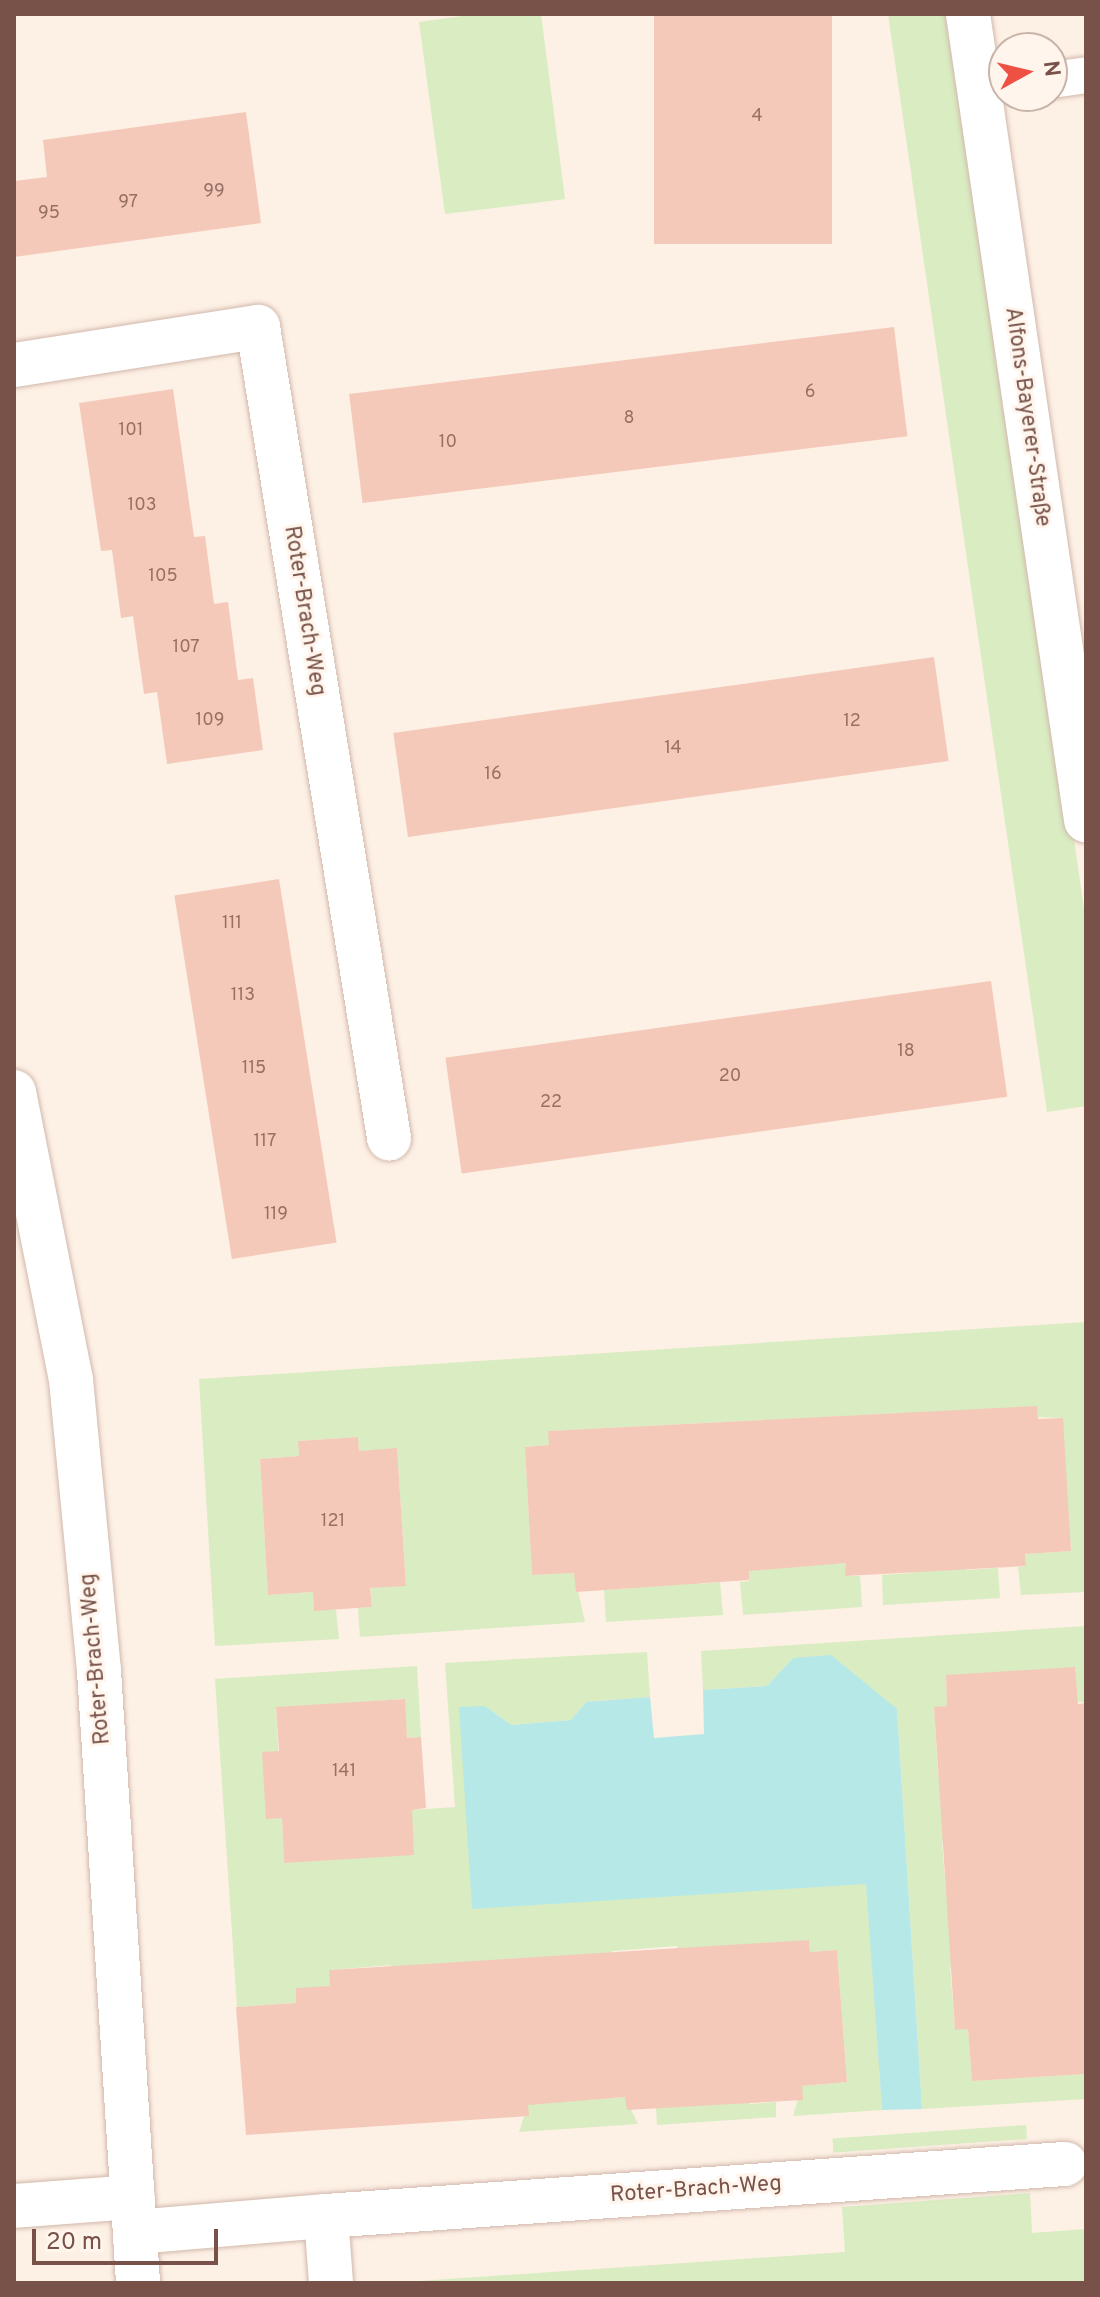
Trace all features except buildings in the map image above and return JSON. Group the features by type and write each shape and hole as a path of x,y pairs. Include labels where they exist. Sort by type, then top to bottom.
{"street":[{"name":"Alfons-Bayerer-Straße","path":"968,14 988,76"},
{"name":"Alfons-Bayerer-Straße","path":"995,112 1086,820"},
{"name":"Roter-Brach-Weg","path":"14,365 258,327 389,1138"},
{"name":"Roter-Brach-Weg","path":"14,1092 71,1380 138,2283"},
{"name":"Roter-Brach-Weg","path":"134,2214 326,2216 1065,2164"},
{"path":"14,2206 134,2214"},
{"path":"326,2216 331,2283"}],"green space":[{"path":"477,14 541,14 565,199 445,214 419,22"},
{"path":"888,14 955,14 1086,923 1086,1106 1047,1112"},
{"path":"1086,1322 1086,1592 1021,1595 1018,1567 1026,1566 1025,1554 1071,1551 1062,1418 904,1413 549,1431 549,1445 525,1447 532,1575 574,1573 585,1622 360,1637 358,1608 372,1607 370,1588 406,1585 397,1449 359,1451 358,1437 298,1441 299,1456 260,1459 268,1595 313,1592 314,1610 336,1610 339,1639 215,1646 199,1379"},
{"path":"964,1557 966,1570 998,1568 1000,1598 883,1605 882,1575 910,1573 910,1560"},
{"path":"846,1563 846,1576 860,1576 862,1607 743,1615 740,1582 749,1581 749,1570"},
{"path":"698,1573 699,1584 720,1582 723,1615 606,1622 604,1590 632,1588 632,1577"},
{"path":"1086,1626 1086,1703 946,1675 947,1706 934,1708 938,1774 955,1841 942,1843 946,1892 965,1966 950,1967 955,2029 968,2029 972,2081 1086,2074 1086,2099 922,2109 897,1709 793,1658 767,1686 703,1690 701,1651"},
{"path":"647,1652 650,1697 586,1702 571,1720 510,1725 485,1706 472,1908 867,1883 882,2110 793,2116 802,2086 847,2082 837,1950 810,1952 809,1940 679,1959 677,1946 612,1951 613,1967 522,1958 457,1963 392,1980 391,1965 330,1970 330,1986 296,2003 237,2007 215,1679 417,1666 421,1737 407,1738 404,1699 276,1708 284,1862 412,1810 455,1807 445,1663"},
{"path":"749,2089 750,2104 776,2102 776,2117 657,2125 656,2108"},
{"path":"625,2097 638,2124 519,2132 528,2104"},
{"path":"1026,2125 1027,2139 833,2152 832,2139"},
{"path":"1030,2193 1032,2233 1086,2229 1086,2283 390,2283 845,2252 842,2207"}],"water":[{"path":"831,1655 897,1709 922,2109 882,2110 866,1884 472,1909 459,1707 485,1706 511,1725 571,1720 586,1702 650,1697 654,1738 704,1734 703,1690 767,1686 793,1658"}]}
